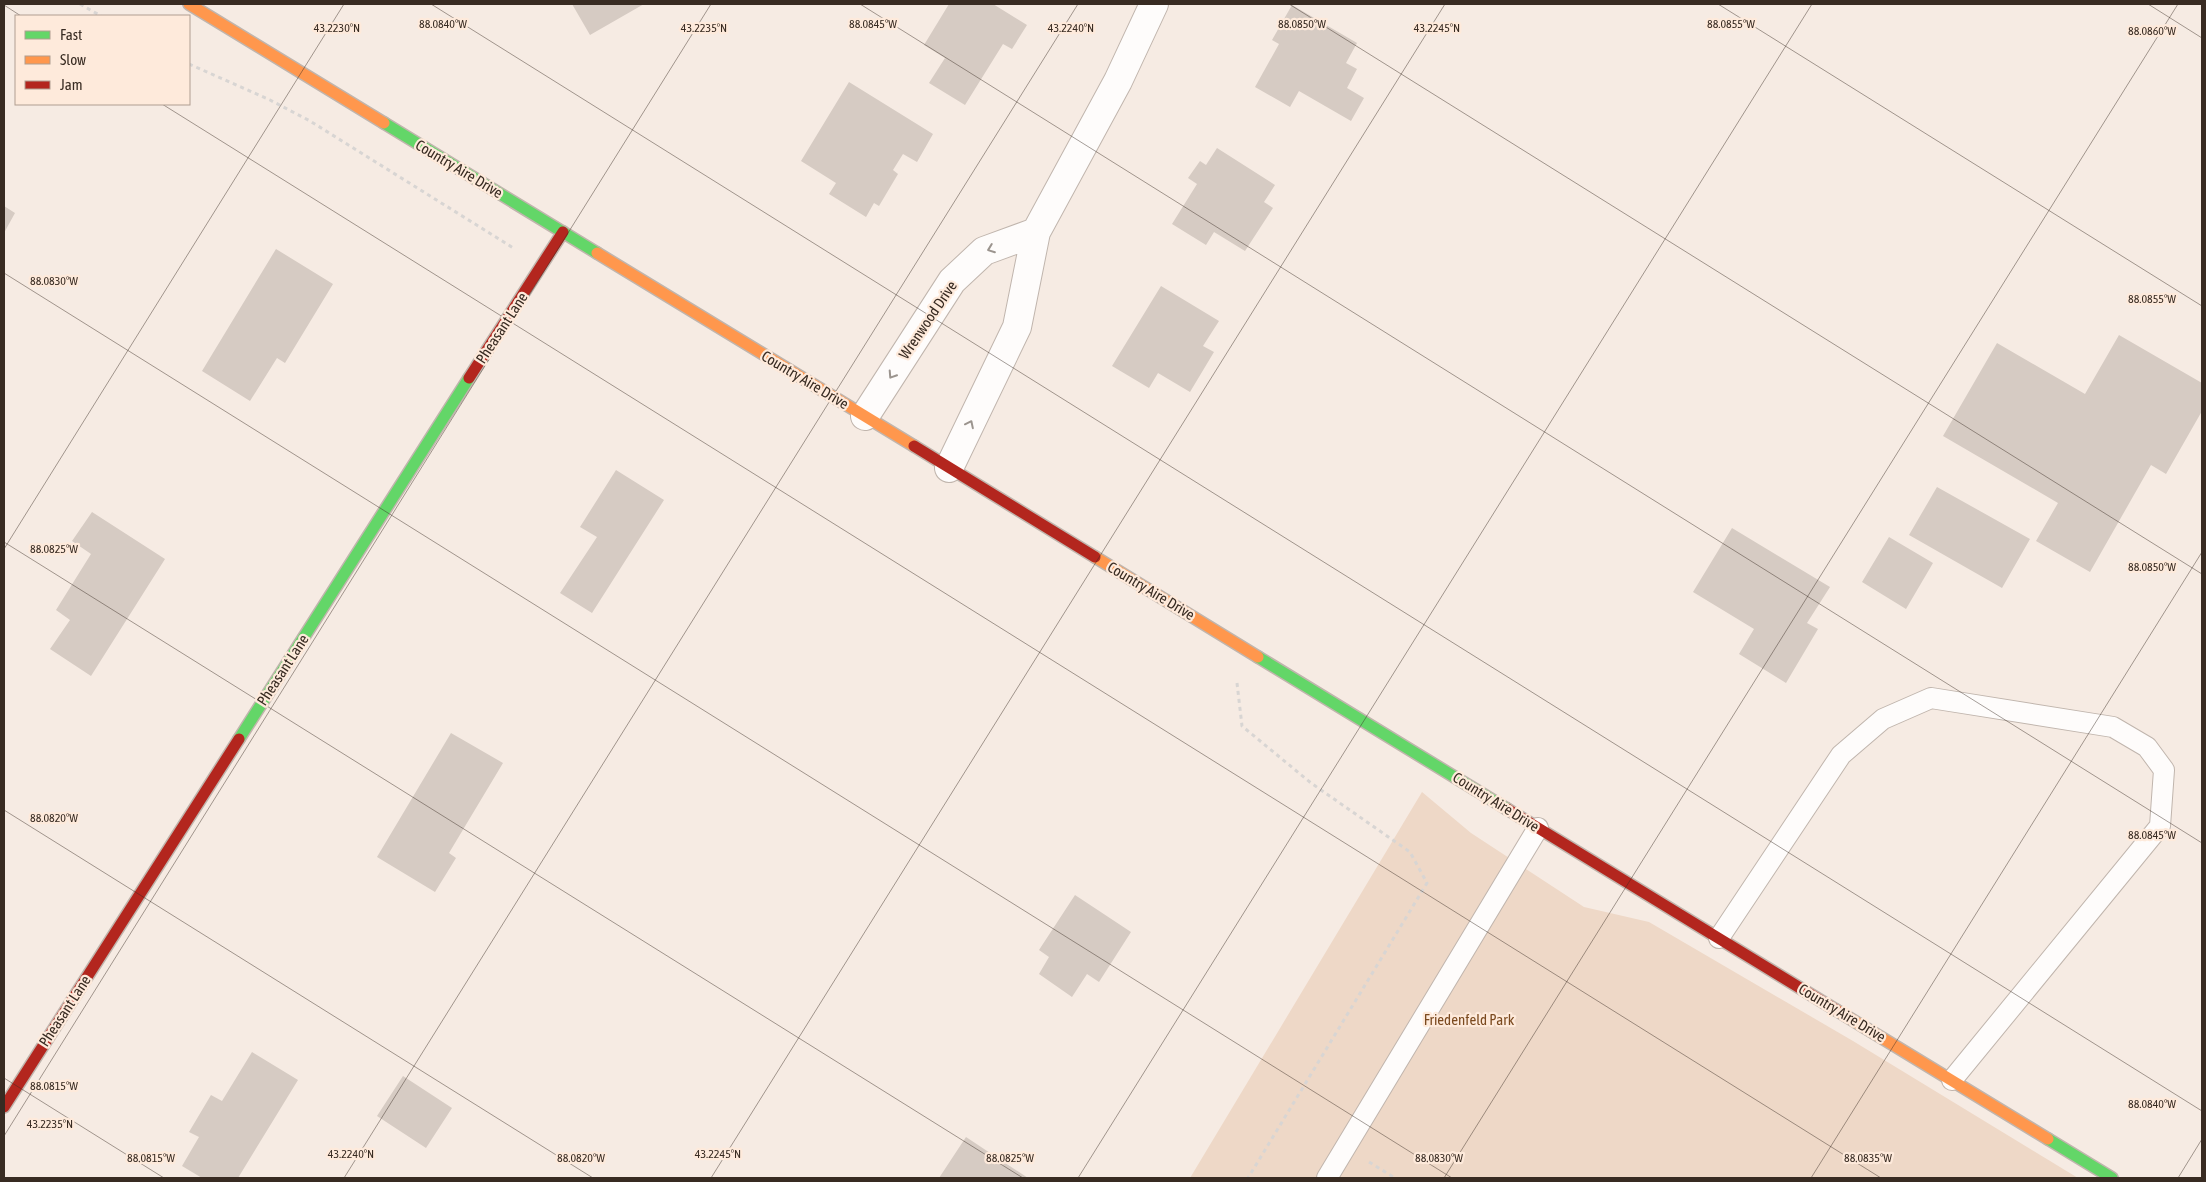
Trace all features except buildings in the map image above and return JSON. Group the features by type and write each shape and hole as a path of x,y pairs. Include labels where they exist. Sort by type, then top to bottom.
{"street":[{"name":"Country Aire Drive","path":"189,4 2112,1178"},
{"path":"949,468 1017,327 1036,232 1118,81 1154,4"},
{"name":"Pheasant Lane","path":"4,1107 563,232"},
{"name":"Wrenwood Drive","path":"865,416 952,281 984,251 1036,232"}],"lane":[{"path":"1719,938 1841,756 1883,719 1931,698 2113,728 2147,748 2164,770 2160,826 1952,1080"},
{"path":"1327,1178 1538,828"}],"path":[{"path":"80,4 100,15"},
{"path":"190,64 310,120 516,250 543,263"},
{"path":"1229,678 1237,682 1242,726 1310,783 1410,852 1427,883 1248,1178"}],"green space":[{"name":"Friedenfeld Park","path":"1422,792 1471,833 1584,907 1649,922 1853,1041 2078,1178 1190,1178"}],"traffic: fast":[{"path":"384,123 597,253"},
{"path":"239,739 469,378"},
{"path":"1258,657 1507,809"},
{"path":"2048,1139 2112,1178"}],"traffic: slow":[{"path":"189,4 384,123"},
{"path":"597,253 914,446"},
{"path":"1095,557 1258,657"},
{"path":"1836,1010 2048,1139"}],"traffic: jam":[{"path":"469,378 563,232"},
{"path":"914,446 1095,557"},
{"path":"4,1107 239,739"},
{"path":"1507,809 1836,1010"}]}
